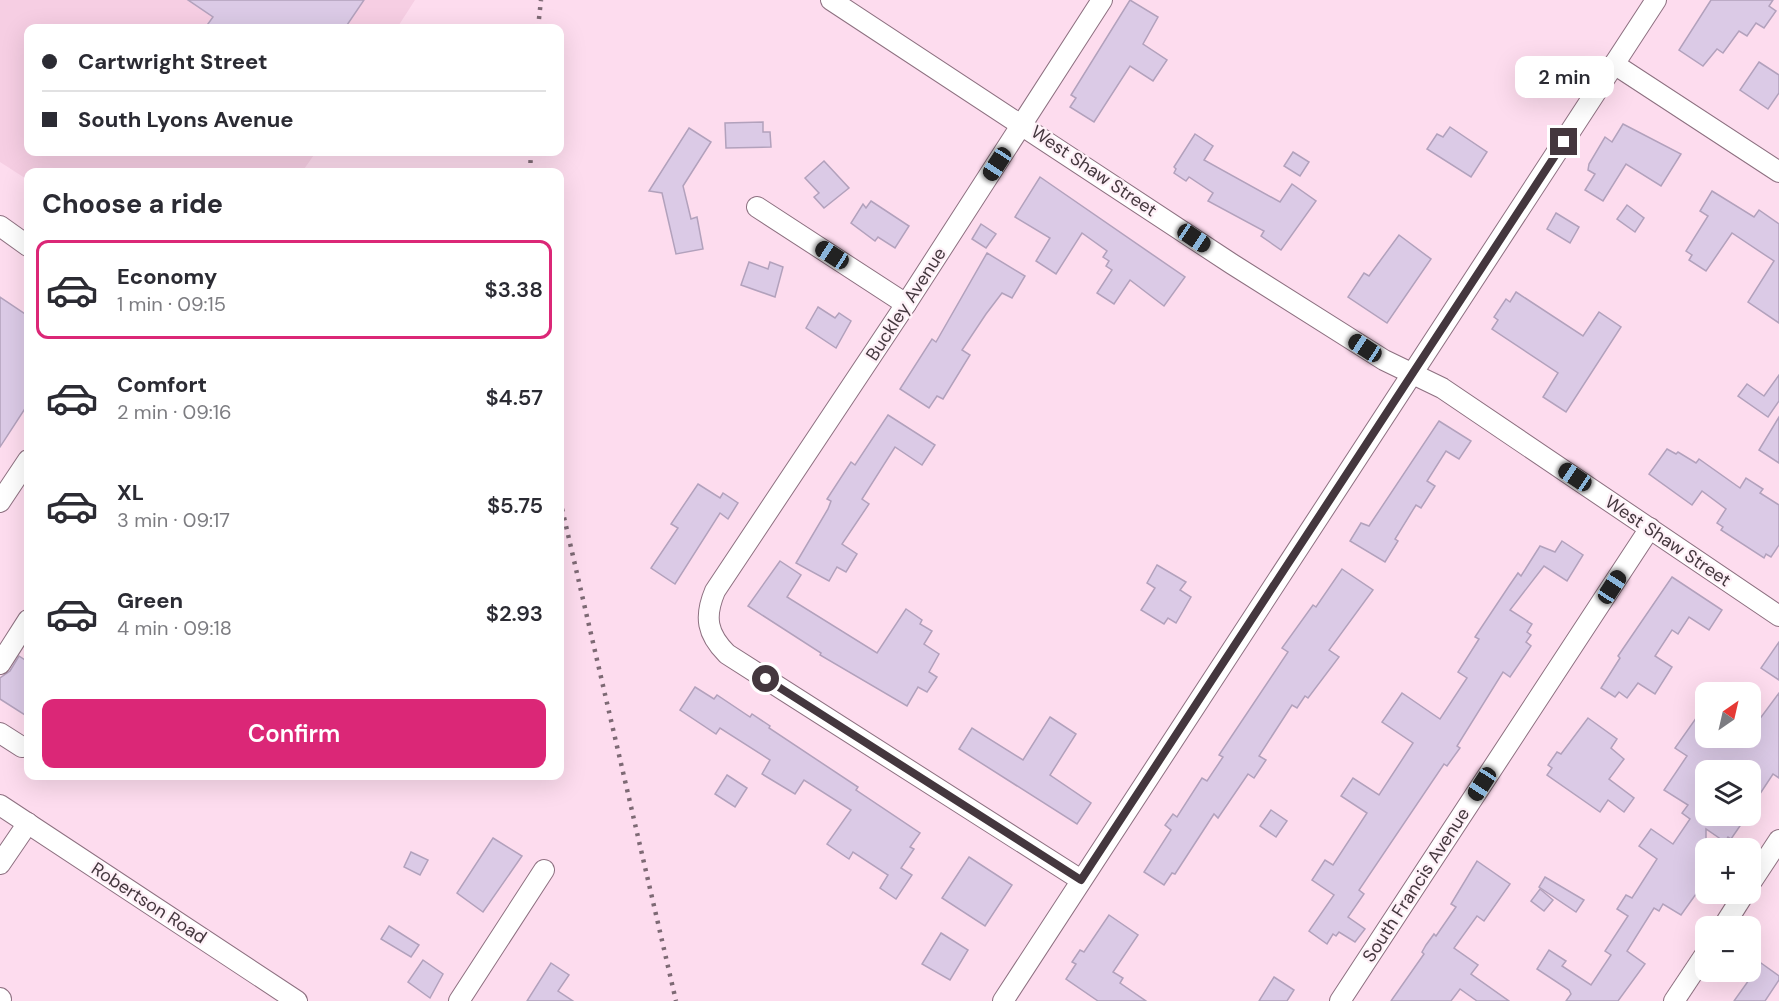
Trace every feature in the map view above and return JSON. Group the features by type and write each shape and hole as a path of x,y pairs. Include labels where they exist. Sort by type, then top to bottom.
{"street":[{"name":"West Shaw Street","path":"831,0 1022,123 1232,264 1384,360 1442,388 1779,616"},
{"name":"Buckley Avenue","path":"1081,880 727,654 714,641 708,625 708,606 715,591 906,304 1102,0"},
{"path":"1003,1001 1656,0"},
{"path":"1614,64 1779,171"},
{"path":"757,207 906,304"},
{"path":"0,226 24,243"},
{"path":"0,502 24,466"},
{"name":"South Francis Avenue","path":"1340,1001 1650,528"},
{"path":"0,664 24,626"},
{"path":"0,733 22,747"},
{"name":"Robertson Road","path":"0,805 297,1001"},
{"path":"0,864 28,823"},
{"path":"1761,867 1779,840"},
{"path":"459,1001 544,870"},
{"path":"1674,1001 1695,970"}],"shaded area":[{"path":"0,0 415,0 400,24 24,24 24,156 313,156 305,168 24,168 24,177 0,162"}],"building":[{"path":"188,0 364,0 348,24 208,24 213,17"},
{"path":"1130,0 1158,17 1143,44 1167,60 1153,81 1130,66 1094,122 1070,107 1076,98 1071,95"},
{"path":"1711,0 1773,0 1769,6 1776,11 1764,28 1756,23 1747,36 1739,31 1723,53 1717,49 1703,66 1679,50"},
{"path":"1759,62 1779,75 1779,93 1768,109 1740,90"},
{"path":"763,122 763,132 770,132 771,147 726,148 725,123"},
{"path":"1623,124 1681,154 1661,186 1626,164 1603,201 1585,190 1595,174 1588,170 1589,164 1605,137 1612,142"},
{"path":"1450,127 1487,152 1471,177 1427,149 1437,134 1443,137"},
{"path":"689,128 711,142 683,186 691,219 697,217 703,249 676,254 662,193 649,191"},
{"path":"1195,134 1213,146 1204,160 1280,202 1292,184 1316,201 1281,250 1261,236 1264,231 1208,201 1213,193 1189,177 1186,181 1174,173 1176,169 1174,167"},
{"path":"1293,152 1309,162 1300,176 1284,166"},
{"path":"824,161 849,188 824,208 814,197 819,193 805,178"},
{"path":"1040,177 1185,277 1164,306 1130,280 1114,304 1097,293 1112,270 1106,266 1109,261 1103,257 1107,251 1082,233 1056,274 1036,261 1050,238 1015,217"},
{"path":"1712,191 1754,217 1759,210 1779,224 1779,323 1748,302 1774,261 1732,233 1706,271 1689,260 1692,255 1686,251 1708,216 1700,211"},
{"path":"871,201 909,226 895,248 878,237 875,241 851,223 863,204 866,208"},
{"path":"1627,205 1644,218 1635,232 1617,219"},
{"path":"1556,213 1579,227 1570,243 1547,229"},
{"path":"981,224 996,234 986,248 972,239"},
{"path":"1399,235 1431,259 1387,323 1348,297 1364,273 1369,276"},
{"path":"987,253 1025,276 1012,298 1002,293 986,314 962,350 970,355 943,399 937,396 929,408 900,389 932,339 936,342"},
{"path":"749,262 768,269 770,262 783,267 775,297 741,285"},
{"path":"1516,292 1583,336 1599,312 1621,327 1566,412 1543,397 1558,373 1492,329 1498,320 1494,317 1506,299 1510,302"},
{"path":"0,297 24,313 24,410 0,447"},
{"path":"818,307 835,318 839,313 851,321 836,348 806,328"},
{"path":"1779,375 1779,401 1768,417 1738,396 1747,384 1764,396"},
{"path":"888,415 935,445 922,465 895,447 862,499 869,504 842,544 857,554 846,572 837,567 829,581 796,563 828,509 831,501 827,499 851,462 855,465"},
{"path":"1779,417 1779,463 1759,450"},
{"path":"1439,421 1471,441 1459,459 1446,451 1427,481 1435,486 1421,508 1416,505 1395,539 1398,541 1385,562 1350,541 1361,523 1369,526"},
{"path":"1667,449 1676,454 1678,452 1696,463 1699,459 1740,488 1746,478 1763,489 1760,493 1779,505 1779,545 1771,557 1766,554 1764,558 1721,530 1723,527 1717,523 1726,509 1702,491 1692,505 1649,474"},
{"path":"698,484 720,498 723,493 738,503 728,519 720,513 675,584 651,568 678,528 671,524"},
{"path":"1562,541 1583,555 1567,581 1544,566 1510,610 1532,624 1527,632 1531,635 1526,642 1531,646 1510,677 1503,672 1457,746 1460,748 1447,766 1444,764 1359,890 1364,894 1348,917 1365,929 1355,942 1339,932 1336,936 1333,934 1327,944 1309,931 1334,895 1312,880 1325,860 1333,865 1367,813 1341,796 1353,778 1379,795 1413,743 1382,722 1402,693 1440,719 1467,678 1458,672 1479,639 1475,637 1509,586 1518,573 1521,576 1540,546 1555,552"},
{"path":"780,561 801,575 787,597 877,653 906,609 922,620 920,624 932,631 924,644 939,654 929,672 937,677 927,692 918,687 907,706 820,655 821,653 748,606"},
{"path":"1157,565 1186,582 1180,590 1191,597 1176,623 1168,618 1164,624 1141,610 1155,588 1147,583"},
{"path":"1342,569 1373,590 1329,650 1339,657 1308,698 1305,696 1297,708 1292,705 1259,756 1266,760 1254,778 1248,774 1218,818 1214,814 1175,874 1172,873 1164,885 1144,872 1171,830 1165,825 1173,814 1177,817 1202,778 1207,781 1223,757 1219,755 1288,652 1282,648 1313,605 1316,607"},
{"path":"1672,577 1722,610 1709,630 1689,617 1678,634 1672,630 1655,656 1672,667 1655,694 1638,683 1627,698 1619,692 1615,697 1601,688 1620,658 1618,656"},
{"path":"1779,642 1779,680 1761,668"},
{"path":"19,656 24,659 24,714 0,699 0,678 10,671"},
{"path":"695,687 714,699 717,695 750,717 752,714 770,726 769,728 858,787 856,790 920,833 910,847 914,849 901,868 912,875 896,899 880,888 888,875 853,852 849,859 827,844 851,810 804,780 795,794 762,774 770,760 720,728 716,734 680,710"},
{"path":"1779,693 1779,778 1773,774 1761,792 1761,760 1695,760 1695,826 1740,826 1732,838 1719,838 1706,829 1706,838 1695,838 1695,895 1681,915 1663,904 1659,911 1654,908 1627,951 1645,964 1618,1001 1566,1001 1571,994 1569,990 1537,969 1549,950 1566,961 1562,966 1591,985 1611,955 1605,951 1628,916 1617,909 1626,895 1632,898 1657,859 1639,846 1651,829 1673,844 1690,819 1682,813 1688,805 1664,790 1687,756 1675,748 1695,720 1695,748 1761,748 1761,717"},
{"path":"1050,717 1076,734 1050,775 1091,803 1077,824 959,749 972,728 1023,760"},
{"path":"1588,718 1617,739 1611,748 1624,759 1609,779 1634,798 1624,812 1608,800 1600,812 1547,775 1552,768 1548,765 1557,752 1561,754"},
{"path":"727,775 747,788 735,807 715,794"},
{"path":"1271,810 1287,821 1276,837 1260,826"},
{"path":"493,838 522,856 483,912 457,893"},
{"path":"411,852 428,860 420,875 404,867"},
{"path":"969,857 1012,885 985,926 942,898"},
{"path":"1477,861 1510,884 1484,921 1477,916 1454,948 1478,965 1471,974 1509,1001 1477,1001 1460,989 1451,1001 1391,1001 1424,954 1422,952 1426,945 1434,934 1436,936 1456,907 1451,904"},
{"path":"1545,877 1584,900 1576,912 1539,887"},
{"path":"1540,889 1553,900 1544,911 1531,901"},
{"path":"1109,915 1138,935 1113,972 1123,978 1120,983 1146,1001 1098,1001 1066,979 1076,964 1072,962 1080,950 1084,952"},
{"path":"389,926 419,945 411,957 381,939"},
{"path":"941,933 968,950 950,980 922,964"},
{"path":"423,960 443,974 430,998 408,982"},
{"path":"551,963 569,975 558,991 573,1001 527,1001"},
{"path":"1761,963 1779,976 1779,980 1765,1001 1734,1001 1748,982 1761,982"},
{"path":"1274,977 1294,990 1287,1001 1259,1001"}],"railway":[{"path":"538,24 541,0"},
{"path":"530,168 531,156"},
{"path":"564,517 676,1001"}],"route":[{"path":"766,679 1081,880 1564,142"}]}
